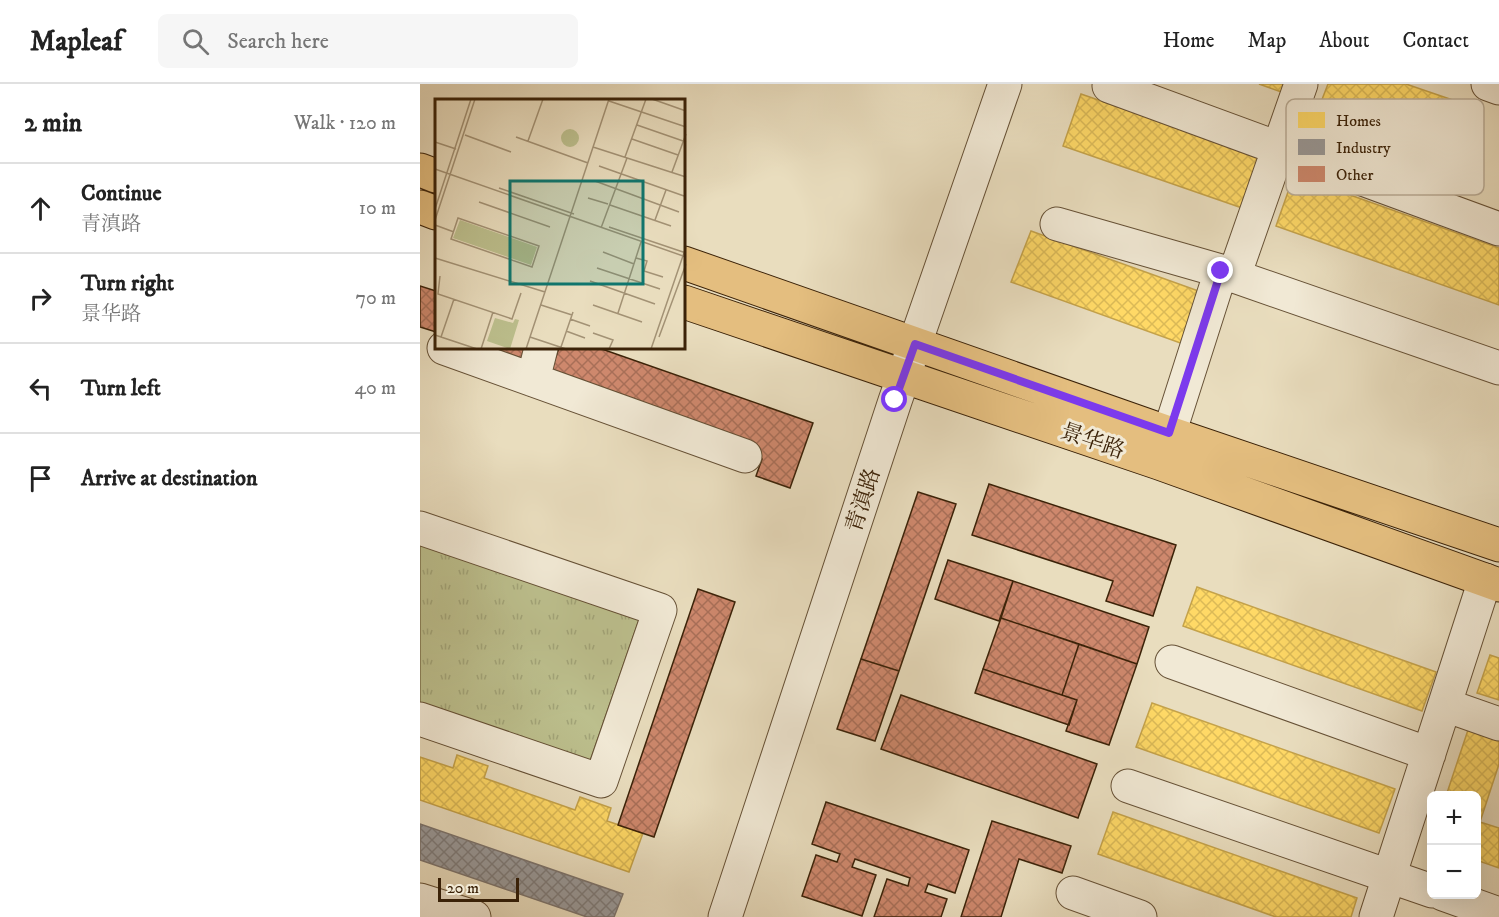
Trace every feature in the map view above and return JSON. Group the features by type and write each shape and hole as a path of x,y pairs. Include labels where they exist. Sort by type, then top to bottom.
{"main road":[{"path":"420,170 435,176"},
{"path":"420,207 435,213"},
{"name":"景华路","path":"686,264 1499,546"},
{"name":"景华路","path":"686,303 1159,463 1492,583"}],"street":[{"name":"青滇路","path":"725,917 903,376 1005,84"},
{"path":"1296,99 1301,84"},
{"path":"1488,84 1499,88"},
{"path":"1108,86 1286,152"},
{"path":"1159,463 1227,273 1286,126"},
{"path":"1405,195 1499,229"},
{"path":"1057,224 1227,273 1499,368"},
{"path":"420,339 435,345"},
{"path":"450,350 746,456"},
{"path":"533,380 540,350"},
{"path":"420,528 660,610 601,781 420,719"},
{"path":"1376,917 1446,705 1492,583"},
{"path":"1172,662 1430,754"},
{"path":"1446,705 1499,724"},
{"path":"1128,786 1427,890"},
{"path":"1073,893 1140,917"},
{"path":"1457,899 1499,914"},
{"path":"420,900 474,917"}],"green space":[{"path":"420,541 640,617 589,764 420,706"}],"building: Homes":[{"path":"1259,84 1291,84 1287,94"},
{"path":"1328,84 1406,84 1450,99 1322,99"},
{"path":"1081,94 1263,157 1245,209 1063,146"},
{"path":"1287,195 1350,195 1499,248 1499,305 1276,226"},
{"path":"1031,231 1204,293 1186,345 1011,282"},
{"path":"1197,587 1436,672 1422,711 1183,626"},
{"path":"1490,655 1499,658 1499,700 1477,693"},
{"path":"1152,703 1395,789 1379,833 1136,747"},
{"path":"1469,727 1499,737 1499,764 1481,819 1481,791 1448,791"},
{"path":"457,755 488,766 484,778 575,810 580,797 611,808 607,821 643,833 629,872 420,800 420,757 453,768"},
{"path":"1113,812 1357,898 1351,917 1276,917 1098,854"},
{"path":"1481,822 1499,828 1499,868 1481,862"}],"building: Industry":[{"path":"420,824 623,894 614,917 587,917 420,860"}],"building: Other":[{"path":"420,286 435,291 435,332 420,327"},
{"path":"489,350 525,350 521,361"},
{"path":"558,350 605,350 813,423 790,488 756,476 762,459 753,442 551,370"},
{"path":"989,484 1176,545 1153,616 1106,601 1113,581 972,535"},
{"path":"918,492 956,504 899,671 861,659"},
{"path":"948,560 1013,581 999,621 935,599"},
{"path":"1013,581 1149,627 1137,664 1001,618"},
{"path":"698,589 735,602 654,837 618,825"},
{"path":"1001,618 1079,644 1062,695 983,669"},
{"path":"1079,644 1137,664 1109,745 1066,731 1077,700 1062,695"},
{"path":"861,659 899,671 875,741 837,729"},
{"path":"983,669 1077,700 1069,725 975,693"},
{"path":"901,695 1097,764 1078,818 881,749"},
{"path":"826,802 969,850 955,893 928,884 925,892 947,899 941,917 874,917 887,879 908,886 910,878 855,859 852,867 876,875 862,916 802,896 816,855 837,862 840,854 812,844"},
{"path":"992,821 1071,846 1062,873 1019,859 1001,917 961,917"}],"route":[{"path":"895,400 915,344 1169,433 1221,271"}]}
